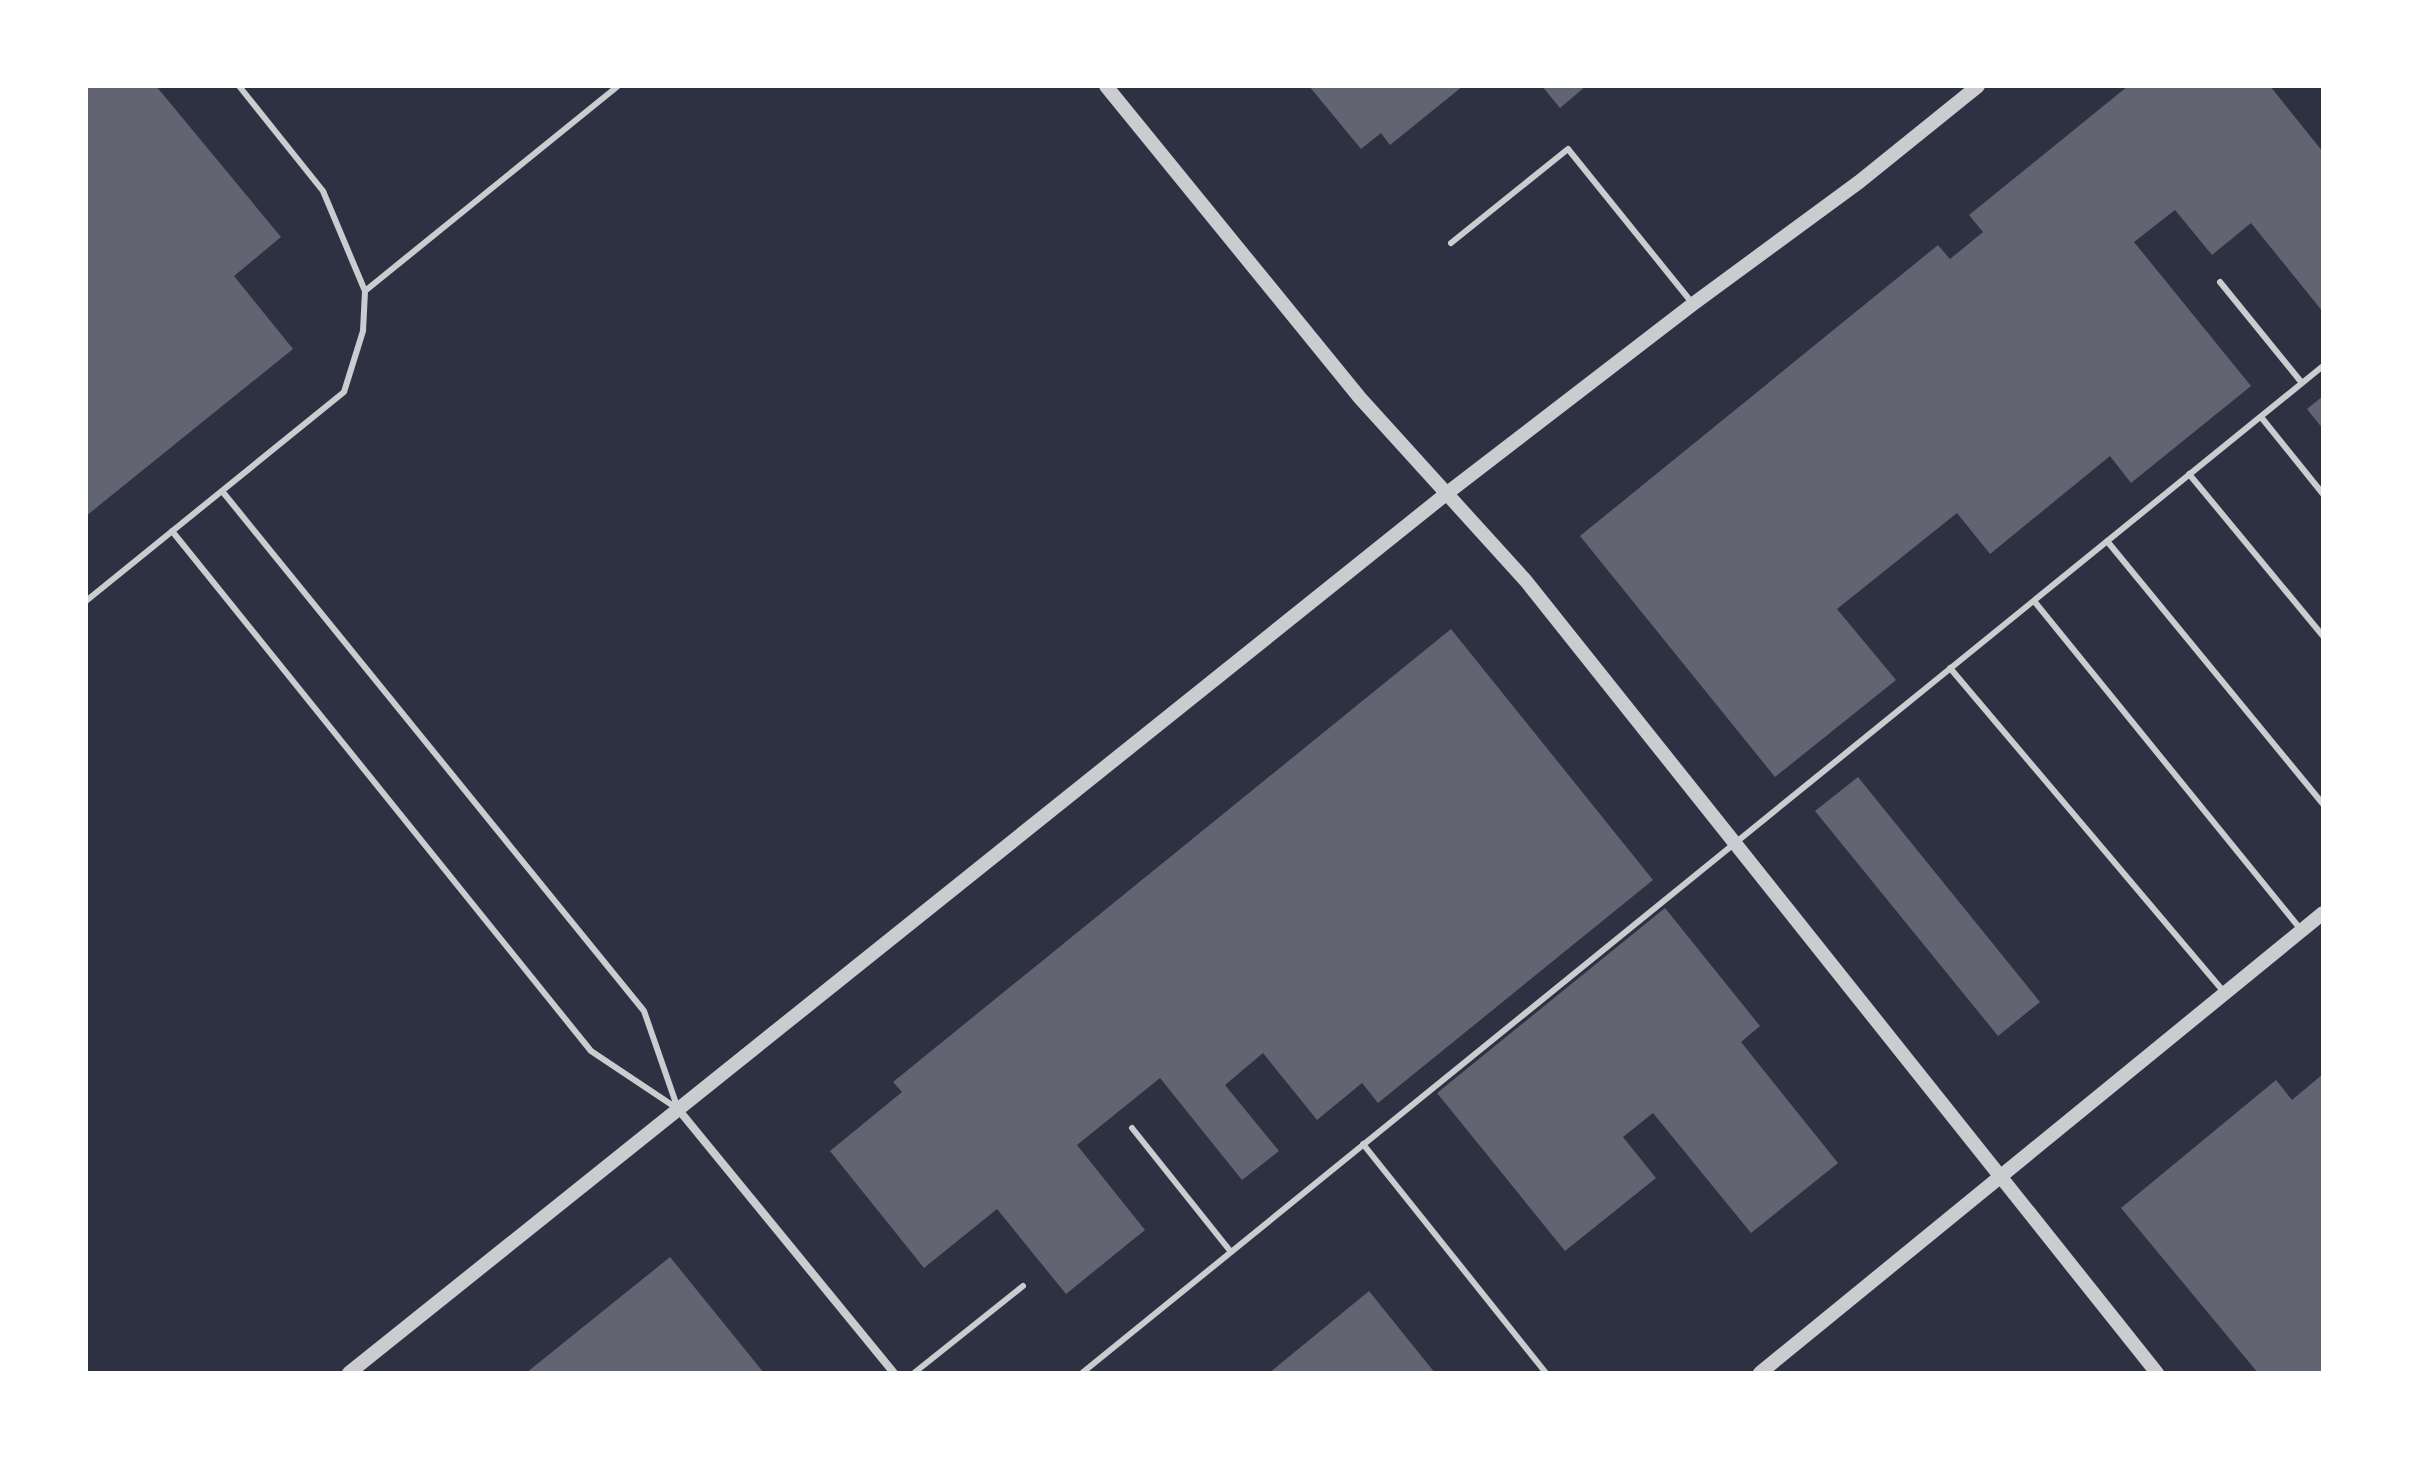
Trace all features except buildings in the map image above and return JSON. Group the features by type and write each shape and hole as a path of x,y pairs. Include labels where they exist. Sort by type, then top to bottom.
{"street":[{"path":"1106,86 1360,398 1526,581 2157,1373"},
{"path":"349,1373 1446,494 1693,304 1859,182 1978,86"},
{"path":"1760,1373 2323,913"},
{"path":"678,1109 894,1373"}],"lane":[{"path":"86,601 344,392 363,331 365,291 323,191 239,86"},
{"path":"365,291 618,86"},
{"path":"1451,243 1568,149 1693,304"},
{"path":"2220,282 2302,383"},
{"path":"1082,1373 2323,366"},
{"path":"2261,417 2323,494"},
{"path":"2189,474 2323,636"},
{"path":"222,491 644,1011 678,1109"},
{"path":"172,531 591,1051 678,1109"},
{"path":"2107,541 2323,804"},
{"path":"2034,601 2302,931"},
{"path":"1950,668 2225,993"},
{"path":"1132,1128 1231,1252"},
{"path":"1363,1144 1546,1373"},
{"path":"914,1373 1023,1286"}]}
